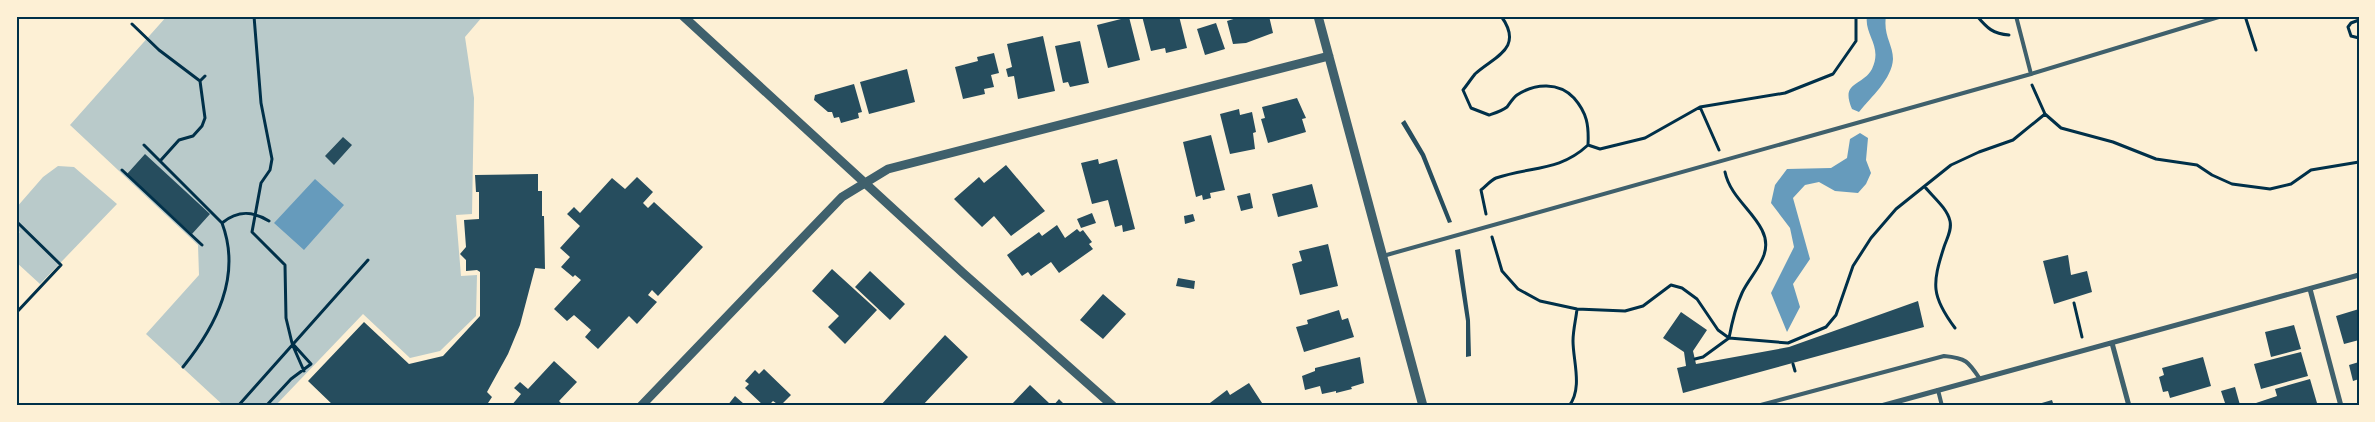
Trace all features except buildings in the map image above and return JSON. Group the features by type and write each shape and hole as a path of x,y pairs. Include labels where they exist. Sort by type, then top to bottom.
{"street":[{"path":"684,16 864,184 1113,406"},
{"path":"1318,16 1381,257 1423,406"},
{"path":"641,406 842,198 888,169 1329,56"},
{"path":"1881,406 2359,276"},
{"path":"2310,289 2341,406"},
{"path":"2112,343 2129,406"}],"lane":[{"path":"2016,16 2031,74"},
{"path":"1381,257 2031,74 2222,16"},
{"path":"1757,406 1944,356 1960,358 1968,362 1980,379"},
{"path":"1938,390 1942,406"}],"path":[{"path":"254,16 259,88 272,159 270,170 261,183 252,232 282,260 286,269 286,318 292,343 304,371"},
{"path":"1501,16 1506,24 1509,35 1506,48 1500,57 1476,74 1463,90 1471,108 1489,115 1505,108 1517,96 1535,88 1550,85 1569,93 1583,108 1589,124 1588,145 1575,157 1553,166 1495,178 1481,190 1502,270 1518,288 1540,300 1577,309 1625,311 1643,306 1671,285 1682,288 1697,299 1718,330 1729,338 1788,345 1826,327 1836,315 1853,266 1871,238 1896,209 1951,165 1979,152 2013,140 2045,114"},
{"path":"1588,145 1600,149 1645,138 1700,107 1785,93 1833,74 1856,41 1856,16"},
{"path":"1976,16 1988,30 1997,34 2020,33"},
{"path":"2245,16 2256,50"},
{"path":"2356,19 2348,27 2348,32 2351,36 2359,38"},
{"path":"132,24 159,50 200,81 205,118 202,126 193,136 179,140 161,160"},
{"path":"2359,56 2359,65"},
{"path":"2031,74 2033,90 2045,114 2061,128 2113,142 2156,159 2197,165 2212,175 2232,184 2270,189 2291,184 2311,170 2359,162"},
{"path":"200,81 205,76"},
{"path":"1695,359 1703,357 1729,338 1735,309 1743,291 1760,266 1766,250 1764,234 1756,217 1735,196 1726,179 1723,160 1700,107"},
{"path":"144,145 222,223 228,249 226,289 214,322 184,367"},
{"path":"122,170 202,244"},
{"path":"1925,187 1946,211 1950,220 1950,230 1936,273 1935,287 1941,309 1955,328"},
{"path":"222,223 235,214 256,214 269,221"},
{"path":"16,221 61,265 16,313"},
{"path":"238,406 292,343 368,260"},
{"path":"2074,303 2085,350"},
{"path":"1569,406 1577,386 1573,340 1577,309"},
{"path":"266,406 291,378 304,371 311,364 292,343"},
{"path":"1793,364 1795,371"}],"shaded area":[{"path":"167,16 483,16 465,37 474,98 472,214 456,215 461,276 477,275 476,316 440,351 410,358 363,314 275,406 224,406 146,334 199,275 198,245 70,125"},
{"path":"58,166 74,167 117,204 40,284 16,262 16,236 20,232 16,229 16,208 43,177"}],"water":[{"path":"1867,16 1886,16 1885,23 1893,59 1885,81 1859,112 1852,109 1849,100 1850,89 1868,75 1875,61"},
{"path":"1860,133 1868,138 1866,160 1871,173 1866,184 1858,193 1835,191 1819,182 1805,185 1793,198 1810,259 1793,284 1800,307 1787,332 1771,293 1794,247 1790,228 1771,203 1775,185 1787,169 1831,168 1847,158 1850,139"},
{"path":"315,179 344,205 304,250 274,223"}]}
